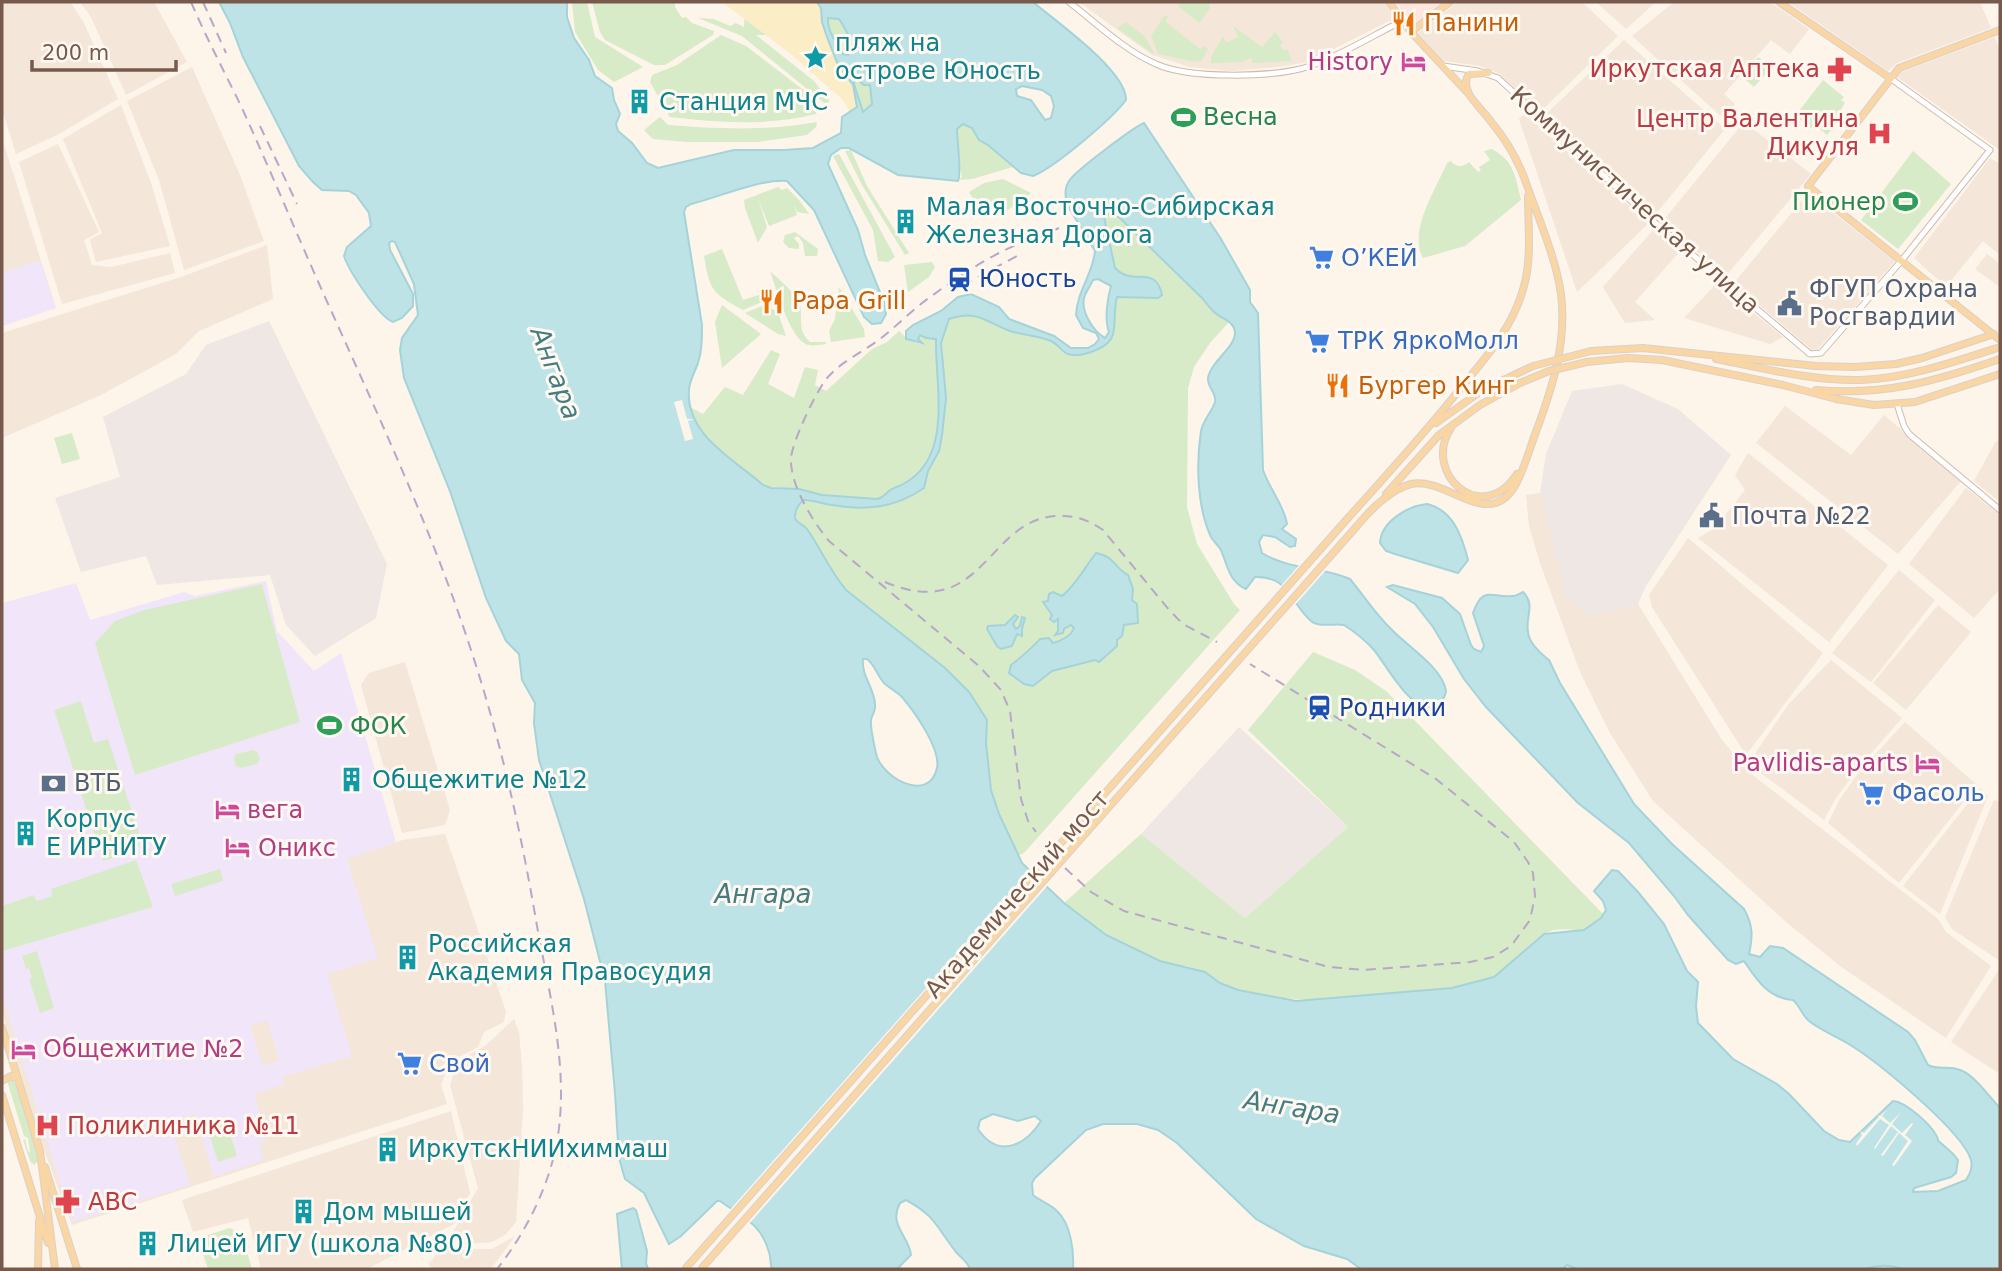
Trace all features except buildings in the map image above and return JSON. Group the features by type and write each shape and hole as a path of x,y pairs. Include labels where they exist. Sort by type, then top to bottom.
{"main road":[{"path":"1373,509 1395,491 1417,484 1431,485 1481,504 1493,503 1513,489 1554,379 1562,320 1558,281 1528,187 1507,143 1470,96 1411,32 1389,2"},
{"path":"1411,32 1450,2"},
{"path":"1779,2 1890,78"},
{"path":"2000,30 1899,68 1808,186 1997,333 2000,340"},
{"path":"1470,96 1466,84 1467,76 1476,72 1488,73"},
{"path":"1429,428 1498,343 1518,307 1528,259 1528,187"},
{"path":"1429,428 1484,389 1533,366 1591,351 1625,348 1833,367 1877,366 1922,358 1997,333"},
{"path":"1687,353 1814,377 1859,380 1927,369 2000,347"},
{"path":"1373,509 1420,454 1480,405 1549,371 1587,362 1628,358 1662,360 1783,385 1853,403 1874,405 1925,399 2000,374"},
{"path":"1783,385 1836,392 1884,391 1907,387 2000,359"},
{"path":"1454,424 1446,438 1444,461 1452,480 1467,494 1484,497 1495,494 1510,483 1523,465"},
{"name":"Академический мост","path":"685,1269 1429,428"},
{"name":"Академический мост","path":"701,1269 1373,509"},
{"path":"2,1027 77,1269"},
{"path":"2,1081 10,1076 18,1079"},
{"path":"2,1095 54,1269"},
{"path":"40,1151 54,1269"},
{"path":"38,1269 39,1212"}],"street":[{"path":"1069,2 1141,56 1165,68 1209,75 1257,74 1309,67 1402,21"},
{"name":"Коммунистическая улица","path":"1441,65 1488,73 1498,79 1654,222 1810,354 1821,353 1902,260 1990,150 1890,78"},
{"path":"1898,404 1903,426 1909,434 2000,510"}],"shaded area":[{"path":"2,2 70,2 83,21 118,99 59,134 16,154 2,109"},
{"path":"80,2 154,2 187,62 126,95 91,17"},
{"path":"1079,2 1384,2 1395,18 1308,62 1230,71 1190,67 1152,55"},
{"path":"1396,2 1444,2 1412,27"},
{"path":"1458,2 1582,2 1618,36 1540,112 1500,74 1480,66 1444,61 1418,33"},
{"path":"1596,2 1656,2 1626,29"},
{"path":"1674,2 1770,2 1809,29 1790,54 1771,40 1724,94 1735,104 1724,119 1632,36"},
{"path":"1788,2 1980,2 1991,28 1897,63 1888,71"},
{"path":"1995,37 2000,51 2000,150 1897,77 1901,72"},
{"path":"1624,40 1725,129 1655,215 1543,117"},
{"path":"192,67 240,175 264,241 184,270 159,180 127,101"},
{"path":"121,105 151,183 170,246 96,262 90,240 102,233 63,139"},
{"path":"1524,114 1649,223 1577,292 1519,119"},
{"path":"1744,122 1811,174 1726,276 1662,222"},
{"path":"2,138 56,308 2,326"},
{"path":"58,144 99,232 84,240 92,265 111,267 170,253 175,273 62,304 19,162"},
{"path":"1990,158 2000,164 2000,255 1983,241 1946,287 1914,258"},
{"path":"1808,193 1895,261 1818,349 1812,350 1734,283"},
{"path":"1655,228 1681,250 1635,302 1655,320 1625,323 1603,287"},
{"path":"267,245 273,299 199,331 176,354 101,395 2,438 2,333 181,277"},
{"path":"1987,254 2000,264 2000,287 1975,269"},
{"path":"40,260 56,308 2,326 2,273"},
{"path":"1717,283 1783,337 1770,344 1684,318"},
{"path":"269,321 387,564 376,618 315,656 286,625 270,575 157,585 146,556 81,572 55,498 120,477 103,417 186,374 206,345"},
{"path":"1622,384 1678,409 1731,455 1646,586 1638,604 1591,616 1566,598 1540,493 1546,454 1572,391"},
{"path":"1785,406 1851,455 1884,415 1961,481 1898,554 1756,443"},
{"path":"2000,439 2000,502 1974,481 1995,443"},
{"path":"1748,453 1888,565 1829,642 1698,538 1714,529 1745,490 1735,475"},
{"path":"1966,488 2000,515 2000,589 1974,618 1909,564"},
{"path":"1540,493 1591,616 1638,604 1722,740 1750,773 1938,919 1946,932 1991,966 1946,1038 1840,966 1785,921 1653,801 1610,733 1580,672 1540,563 1529,526 1526,495"},
{"path":"1688,538 1823,653 1746,755 1652,607 1649,595"},
{"path":"1899,570 1935,600 1871,682 1832,653"},
{"path":"266,581 277,631 314,671 341,653 396,842 347,859 378,958 327,974 352,1056 282,1077 284,1084 255,1094 265,1141 260,1144 264,1160 214,1177 194,1114 170,1122 190,1185 72,1222 2,995 2,603 76,583 90,620 184,592 195,596","holes":["267,1020 279,1060 283,1060 263,1066 250,1026"]},
{"path":"1938,605 1971,632 1906,710 1873,683"},
{"path":"1831,660 1902,718 1856,771 1824,820 1758,771 1750,761 1788,705"},
{"path":"405,662 450,810 445,825 402,833 361,685 369,673"},
{"path":"1905,722 1977,785 1899,883 1828,823 1840,799 1859,772"},
{"path":"1239,727 1348,827 1245,918 1141,834"},
{"path":"1980,788 1988,796 1940,914 1903,886"},
{"path":"1994,800 2000,802 2000,961 1952,929 1945,917"},
{"path":"445,834 506,1012 504,1022 484,1032 478,1047 450,1062 441,1085 447,1104 72,1225 44,1150 2,1012 2,960 403,840"},
{"path":"2000,968 2000,1074 1951,1042"},
{"path":"514,1019 519,1032 523,1108 516,1222 505,1235 492,1242 463,1244 453,1232 478,1188 450,1085 458,1061 485,1046"},
{"path":"451,1111 470,1193 454,1224 367,1269 261,1269 248,1218 193,1232 182,1200"},
{"path":"515,1236 491,1269 432,1269 429,1264 448,1239 462,1249 492,1249"}],"green space":[{"path":"572,2 587,2 595,37 643,67 614,82 598,70 575,32"},
{"path":"592,2 675,2 682,18 686,17 692,23 714,31 713,35 665,65 654,65 605,40 600,32"},
{"path":"1178,2 1209,2 1210,8 1199,23 1179,7"},
{"path":"745,8 771,35 756,35 814,81 829,100 828,106 742,36 698,18 714,19 730,26 736,23 744,27"},
{"path":"1165,15 1168,17 1165,21 1167,23 1200,49 1204,46 1208,49 1202,60 1195,62 1158,54 1151,36"},
{"path":"828,18 839,19 847,32 851,46 848,55 843,54 835,41"},
{"path":"1126,22 1145,37 1155,55 1117,28"},
{"path":"1233,26 1262,47 1275,32 1283,42 1280,45 1283,50 1287,49 1292,61 1253,63 1251,58 1242,62 1211,63 1211,57 1223,36 1226,43 1238,37"},
{"path":"721,35 746,46 814,98 818,106 816,114 744,122 670,117 650,82 652,75 677,65"},
{"path":"1758,57 1771,68 1754,87 1740,75"},
{"path":"856,78 862,84 871,85 872,104 863,112 854,84"},
{"path":"1823,80 1844,97 1841,100 1845,103 1841,109 1845,113 1827,135 1815,125 1811,128 1795,116"},
{"path":"660,117 668,125 724,128 780,127 817,122 816,127 807,135 757,142 686,142 653,139 644,130"},
{"path":"963,124 974,130 979,140 1013,167 960,180 962,176 957,157 957,129"},
{"path":"1492,149 1510,165 1521,200 1465,246 1423,258 1419,247 1421,223 1447,163 1451,161 1460,166 1469,162 1478,172 1481,170 1479,167 1490,160 1484,151"},
{"path":"851,150 867,186 909,253 905,255 862,185 845,151"},
{"name":"Пионер","path":"1913,151 1951,184 1898,249 1861,220"},
{"path":"839,154 895,257 888,262 878,261 873,230 833,156"},
{"path":"1003,179 1031,193 1000,216 993,209 983,215 969,192 984,183"},
{"path":"778,187 782,190 787,188 809,214 797,212 794,205 797,215 769,226 758,198 767,227 758,243 744,200"},
{"path":"1106,214 1121,219 1213,312 1230,321 1210,343 1194,367 1188,388 1187,507 1197,544 1240,610 1024,853 1019,855 999,814 991,790 986,743 987,720 973,697 945,668 846,590 795,516 799,503 804,500 868,508 891,504 924,488 928,471 939,451 942,435 945,386 941,343 949,319 973,314 1007,330 1053,342 1070,355 1097,351 1113,337 1113,315 1117,297 1157,298 1162,295 1160,285 1146,277 1130,278 1115,268 1104,217"},
{"path":"795,232 818,249 817,256 805,256 803,243 798,236 794,238 799,249 789,248 783,242 785,235"},
{"path":"722,249 743,300 771,291 773,297 743,310 719,295 708,277 704,256"},
{"path":"932,262 935,267 929,277 908,292 904,265"},
{"path":"770,271 798,300 806,338 810,342 826,344 809,345 798,338 784,310"},
{"path":"839,287 864,329 865,337 831,342 829,331 835,319"},
{"path":"767,304 770,309 777,310 786,336 778,334 745,313"},
{"path":"722,305 761,334 722,368 715,322"},
{"path":"899,331 911,341 921,344 918,339 920,335 936,339 939,402 937,426 933,447 925,466 911,480 891,488 881,499 822,495 799,489 767,487 715,446 697,426 690,407 703,414 725,387 743,395 771,350 780,354 768,384 794,398 805,367 818,370 815,385 826,391 872,349 887,342"},
{"path":"72,433 80,459 62,464 54,438"},
{"path":"262,584 300,722 135,775 95,643 115,621 144,610"},
{"path":"1313,652 1355,670 1386,691 1604,915 1589,928 1561,929 1546,933 1500,973 1475,983 1374,997 1328,1000 1282,998 1237,989 1194,968 1149,957 1110,937 1064,903 1141,834 1245,918 1348,827 1248,730"},
{"path":"81,701 94,743 108,739 141,839 137,851 103,861 54,710"},
{"path":"253,750 260,759 257,764 241,768 236,766 236,754"},
{"path":"136,860 153,907 2,951 2,906 34,895 37,901 52,896 51,889"},
{"path":"220,869 223,881 175,896 171,884"},
{"path":"37,951 54,1008 40,1013 29,979 32,978 29,968 26,969 22,956"},
{"path":"12,1080 16,1084 38,1155 38,1161 34,1165 23,1140 25,1139 30,1152 28,1138 24,1136 7,1081"},
{"path":"226,1121 237,1156 218,1162 207,1127"},
{"path":"230,1228 242,1235 252,1269 208,1269 201,1248 208,1235"}],"sand":[{"name":"пляж на острове Юность","path":"722,2 817,2 832,50 854,90 857,107 849,111 843,100 791,54"}],"water":[{"name":"Ангара","path":"219,2 567,2 567,17 574,38 589,60 595,76 612,88 620,114 616,124 618,131 632,143 647,163 658,168 734,150 813,148 841,133 842,117 857,107 853,85 838,65 817,2 1033,2 1103,61 1123,88 1126,100 1083,142 1033,176 1021,173 979,140 972,128 963,124 957,129 958,181 898,175 849,148 841,148 831,155 828,164 858,230 884,302 886,314 881,323 872,324 864,317 814,210 787,181 752,186 686,207 684,212 702,325 699,357 689,389 695,420 703,433 726,455 763,485 771,488 877,499 914,477 927,462 938,424 936,339 920,335 918,339 922,343 906,339 906,331 941,311 958,297 971,294 999,307 1009,319 1054,336 1071,348 1088,348 1095,344 1099,339 1096,333 1083,328 1076,315 1095,251 1069,208 1066,187 1082,168 1117,140 1144,123 1221,239 1250,290 1250,302 1258,313 1263,470 1285,517 1287,524 1282,529 1296,539 1295,546 1290,547 1275,537 1263,535 1259,542 1262,553 1283,562 1350,579 1386,624 1432,666 1446,691 1437,705 1428,707 1419,704 1401,688 1374,650 1344,625 1318,624 1311,621 1276,581 1255,577 1246,589 1232,577 1221,550 1206,525 1200,499 1198,457 1201,431 1215,402 1208,378 1232,343 1234,328 1216,314 1121,219 1106,214 1104,217 1115,268 1129,276 1155,280 1162,295 1158,298 1117,297 1111,339 1098,349 1079,355 1066,353 1051,341 1010,331 974,316 949,319 941,343 946,398 942,435 939,451 928,471 924,488 891,504 868,508 804,500 797,508 795,516 807,529 846,590 945,668 969,692 987,720 986,743 991,790 1022,863 1064,903 1106,935 1160,961 1205,972 1220,983 1238,990 1296,1001 1452,988 1494,977 1544,934 1584,930 1601,918 1606,910 1603,901 1594,891 1612,870 1618,871 1664,924 1687,971 1698,982 1698,1023 1733,1059 1777,1084 1824,1131 1839,1140 1850,1142 1893,1101 1904,1105 1933,1130 1938,1141 1958,1160 1956,1173 1951,1177 1914,1188 1913,1192 1938,1191 1966,1180 1971,1170 1971,1160 1965,1148 1938,1117 1850,1044 1809,1021 1793,1000 1770,992 1744,961 1736,964 1728,960 1629,843 1578,803 1486,707 1464,679 1433,627 1415,604 1387,587 1393,585 1442,598 1460,614 1471,645 1481,652 1484,646 1473,613 1480,599 1488,595 1513,596 1523,592 1529,602 1527,627 1530,640 1549,660 1560,683 1634,804 1672,844 1744,909 1751,931 1749,954 1760,957 1770,946 1783,948 1908,1032 1928,1065 1957,1069 1969,1075 2000,1108 2000,1269 1902,1269 1884,1266 1866,1269 1577,1269 1567,1265 1563,1269 1361,1269 1347,1259 1304,1246 1256,1219 1177,1143 1158,1130 1137,1124 1103,1124 1086,1130 1032,1183 1033,1195 1054,1209 1066,1223 1072,1246 1073,1269 970,1269 930,1217 906,1200 900,1203 896,1218 911,1255 897,1269 772,1269 766,1242 756,1227 720,1201 669,1244 644,1193 625,1179 619,1158 605,981 584,899 539,760 534,723 535,703 522,680 519,654 506,641 486,598 450,491 404,378 400,350 402,338 418,315 414,284 395,242 392,241 389,243 390,250 413,294 413,306 402,318 393,322 380,312 365,293 344,256 347,247 371,226 369,213 356,195 349,191 322,190 299,166 243,57","holes":["828,18 839,19 842,23 851,46 848,55 843,54 830,32","855,78 864,85 870,85 872,104 863,112 854,84","1022,86 1042,90 1051,96 1054,106 1051,118 1045,120 1031,100 1017,96 1016,89","1098,279 1111,286 1107,314 1109,332 1105,338 1092,325 1084,307 1085,295 1093,280","863,659 867,659 885,684 902,697 926,731 935,751 937,768 925,784 917,786 897,779 877,757 871,723 875,709 874,699 864,671","993,1114 1018,1121 1035,1116 1041,1121 1027,1137 1011,1146 994,1144 978,1129 980,1120"]},
{"path":"1427,504 1444,512 1459,533 1468,560 1458,573 1386,551 1380,543 1385,528 1396,516"},
{"path":"1096,553 1107,557 1128,575 1133,589 1132,600 1137,604 1138,623 1124,625 1117,646 1099,662 1095,660 1052,671 1033,686 1024,684 1009,673 1011,665 1040,639 1049,638 1053,643 1068,636 1074,628 1071,625 1064,629 1063,633 1055,635 1058,631 1058,619 1054,622 1050,619 1052,615 1043,602 1048,601 1049,594 1053,592 1062,596 1067,592"},
{"path":"1015,615 1018,617 1013,624 1016,629 1020,626 1022,617 1025,618 1022,636 1017,634 1012,646 1001,649 987,629 988,626 1005,625"},
{"path":"633,1208 636,1210 647,1251 648,1269 622,1269 617,1214"}],"pier":[{"path":"682,400 687,419 694,419 688,421 693,439 685,441 674,402"},
{"path":"1300,564 1327,569 1295,605 1280,587"},
{"path":"1032,868 1049,884 749,1224 728,1212"},
{"path":"1888,1109 1882,1116 1890,1123 1901,1112 1892,1124 1902,1133 1913,1124 1905,1135 1912,1141 1894,1166 1892,1165 1908,1141 1899,1133 1883,1156 1881,1155 1898,1132 1891,1126 1875,1149 1889,1125 1880,1119 1857,1146 1856,1144 1862,1135 1860,1131 1864,1133 1879,1117 1877,1115 1880,1116"}],"railway":[{"path":"191,2 253,132 424,523 471,650 509,787 556,1027 561,1103 556,1147 545,1185 529,1221 497,1269"},
{"path":"203,2 226,53"},
{"path":"260,126 297,204"},
{"path":"1022,244 1059,228"},
{"path":"1030,239 992,257 956,279 919,305 880,339 834,371 823,383 811,404 791,459 798,491 829,541 979,666 1001,690 1010,711 1021,799 1028,821 1036,832"},
{"path":"963,285 1019,255"},
{"path":"885,582 922,592 949,588 971,575 1003,543 1027,525 1057,516 1075,517 1103,530 1183,624 1217,642"},
{"path":"1065,868 1091,892 1124,911 1329,967 1364,970 1470,962 1493,957 1511,946 1530,920 1535,896 1533,873 1514,842 1436,779 1250,664"}],"place":[{"name":"Панини","path":"1404,23"},
{"name":"пляж на острове Юность","path":"815,57"},
{"name":"History","path":"1413,62"},
{"name":"Иркутская Аптека","path":"1840,69"},
{"name":"Станция МЧС","path":"639,102"},
{"name":"Весна","path":"1183,117"},
{"name":"Центр Валентина Дикуля","path":"1879,133"},
{"name":"Пионер","path":"1906,202"},
{"name":"Малая Восточно-Сибирская Железная Дорога","path":"906,221"},
{"name":"О’КЕЙ","path":"1321,258"},
{"name":"Юность","path":"959,279"},
{"name":"Papa Grill","path":"772,301"},
{"name":"ФГУП Охрана Росгвардии","path":"1789,303"},
{"name":"ТРК ЯркоМолл","path":"1318,341"},
{"name":"Бургер Кинг","path":"1338,386"},
{"name":"Почта №22","path":"1712,516"},
{"name":"Родники","path":"1319,708"},
{"name":"ФОК","path":"330,726"},
{"name":"Pavlidis-aparts","path":"1928,763"},
{"name":"Общежитие №12","path":"352,780"},
{"name":"ВТБ","path":"54,783"},
{"name":"Фасоль","path":"1872,793"},
{"name":"вега","path":"227,810"},
{"name":"Корпус Е ИРНИТУ","path":"26,833"},
{"name":"Оникс","path":"238,848"},
{"name":"Российская Академия Правосудия","path":"408,958"},
{"name":"Общежитие №2","path":"23,1049"},
{"name":"Свой","path":"409,1064"},
{"name":"Поликлиника №11","path":"47,1126"},
{"name":"ИркутскНИИхиммаш","path":"388,1149"},
{"name":"ABC","path":"68,1202"},
{"name":"Дом мышей","path":"303,1212"},
{"name":"Лицей ИГУ (школа №80)","path":"147,1244"}]}
